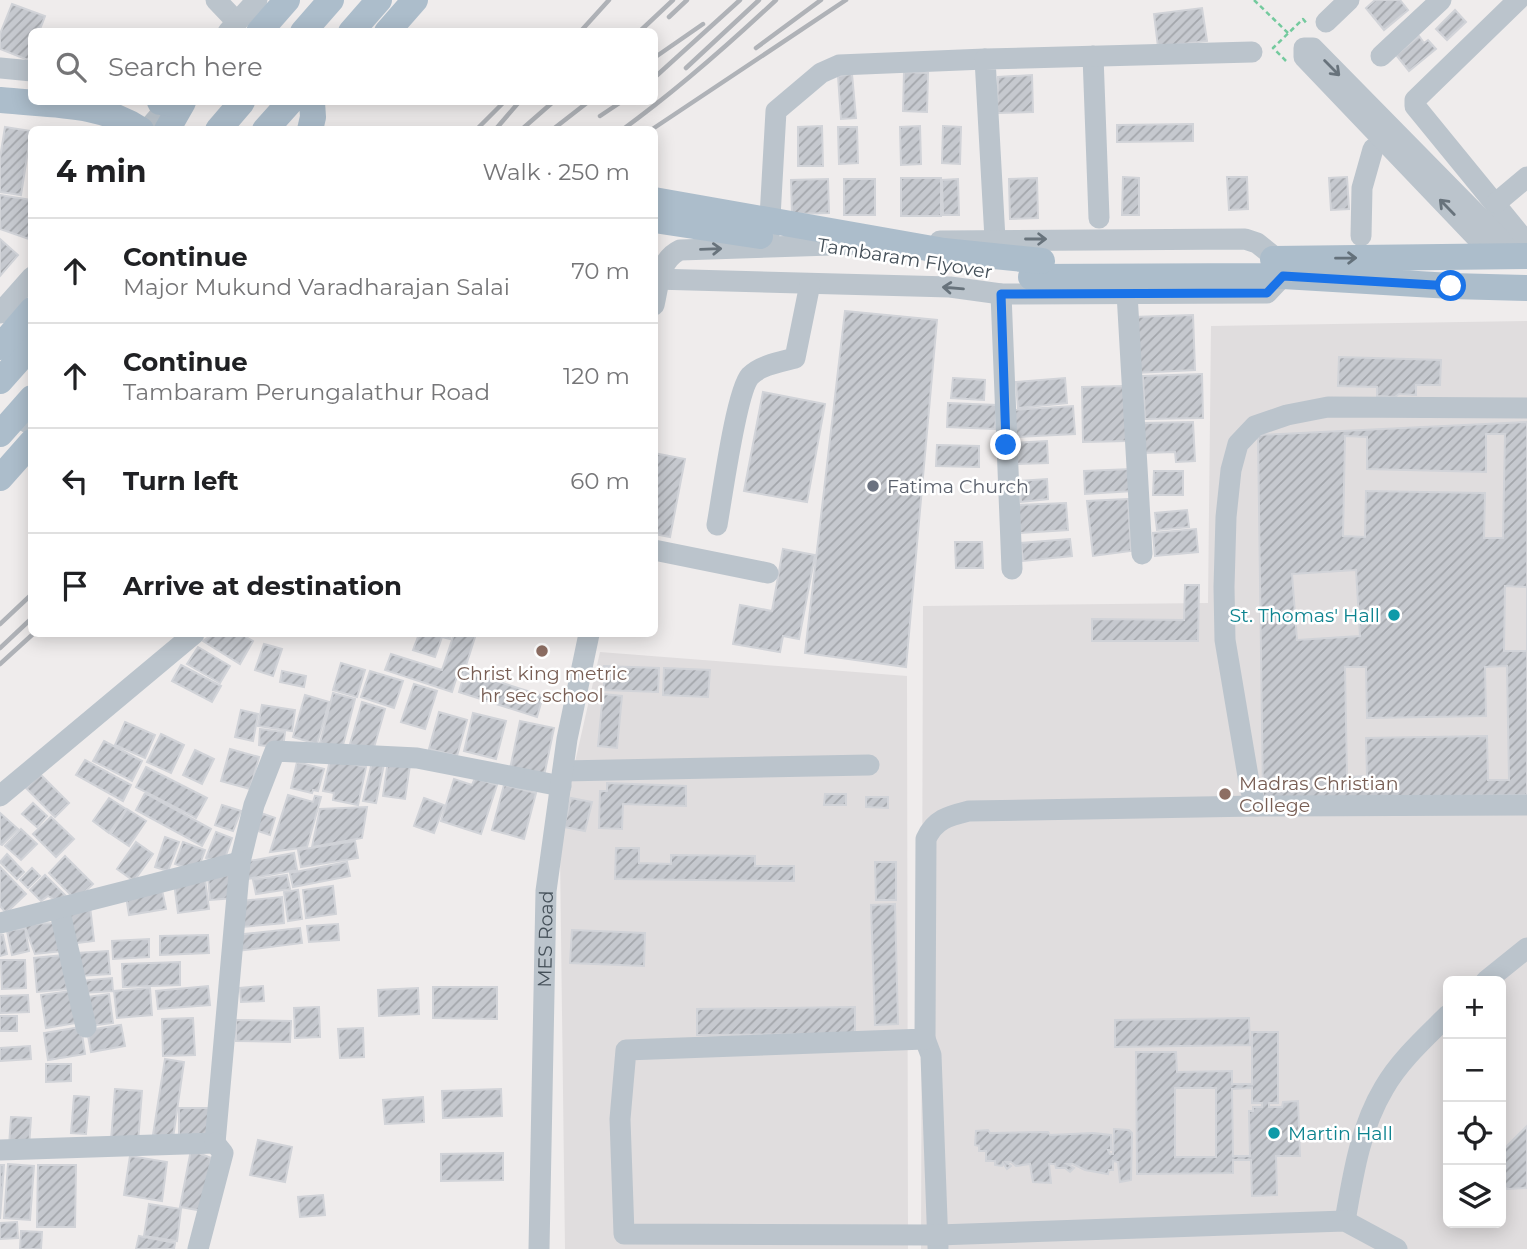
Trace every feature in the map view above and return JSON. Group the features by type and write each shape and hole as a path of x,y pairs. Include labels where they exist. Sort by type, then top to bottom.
{"main road":[{"path":"241,28 287,0"},
{"path":"306,28 331,0"},
{"path":"354,28 379,0"},
{"path":"390,28 415,0"},
{"path":"0,84 28,87"},
{"path":"0,100 28,103"},
{"path":"52,105 94,109 135,126"},
{"path":"168,126 172,105"},
{"path":"221,126 239,105"},
{"path":"269,126 287,105"},
{"name":"Tambaram Flyover","path":"658,201 944,251 1042,261 1221,268"},
{"name":"Tambaram Flyover","path":"658,221 1031,277 1280,267"},
{"path":"1280,267 1515,253"},
{"path":"1280,267 1451,286 1527,288"},
{"path":"0,347 28,315"},
{"path":"0,332 28,347"},
{"path":"0,382 28,349"},
{"path":"0,478 28,446"}],"street":[{"path":"216,0 241,28 257,0"},
{"path":"1326,22 1349,0"},
{"path":"1381,56 1441,0"},
{"path":"1515,253 1518,221 1496,203 1415,106 1415,100 1518,0"},
{"path":"1304,48 1313,48 1515,253 1304,57 1304,48"},
{"path":"769,247 776,111 821,73 839,65 1252,52"},
{"path":"1093,56 1099,218"},
{"path":"985,59 995,239"},
{"path":"0,68 28,71"},
{"path":"152,126 170,105"},
{"path":"1361,236 1362,188 1373,149"},
{"path":"1496,203 1527,177"},
{"path":"658,277 664,263 680,250 995,239 1245,239 1257,243 1280,267 1267,293 1001,294 950,287 658,279"},
{"path":"0,313 28,282"},
{"path":"717,525 745,383 752,374 764,367 795,358 810,284"},
{"path":"1127,293 1142,554"},
{"path":"1001,294 1012,569"},
{"path":"1256,806 1250,788 1225,640 1223,587 1226,517 1231,470 1238,444 1255,426 1287,415 1328,407 1527,408"},
{"path":"0,442 19,454 28,453"},
{"path":"658,551 768,573"},
{"path":"0,796 190,637"},
{"name":"MES Road","path":"540,1249 546,891 562,778 588,637"},
{"path":"198,1249 223,1153 215,1143 240,862 254,806 275,751 417,758 562,778 869,765"},
{"path":"938,1242 931,1055 925,1039 925,862 926,839 932,826 947,817 969,811 1527,805"},
{"path":"0,923 240,862"},
{"path":"59,908 86,1027"},
{"path":"1492,976 1527,948"},
{"path":"1345,1221 1355,1164 1371,1113 1385,1086 1410,1054 1443,1020"},
{"path":"925,1039 626,1050 620,1119 624,1234 938,1242 1345,1221 1397,1249"},
{"path":"0,1150 215,1143"}],"path":[{"path":"1254,0 1289,33"}],"shaded area":[{"name":"Madras Christian College","path":"1527,321 1527,1249 921,1249 923,606 1208,603 1211,326"},
{"path":"600,652 907,676 908,1249 565,1249 560,854 568,793"}],"building":[{"path":"1375,0 1400,0 1408,10 1384,30 1366,8"},
{"path":"12,4 45,16 40,28 28,28 28,60 0,49 0,34"},
{"path":"1202,8 1207,41 1158,47 1154,14"},
{"path":"1455,10 1466,22 1447,40 1436,29"},
{"path":"1419,36 1424,43 1428,40 1436,49 1409,71 1396,55"},
{"path":"904,72 928,73 927,112 903,111"},
{"path":"852,74 856,118 841,119 838,76"},
{"path":"1032,75 1033,112 997,113 998,77"},
{"path":"1193,124 1193,141 1117,142 1117,125"},
{"path":"822,126 823,166 798,166 798,127"},
{"path":"920,126 921,164 901,165 900,127"},
{"path":"943,126 961,127 960,164 942,163"},
{"path":"5,127 28,131 28,150 21,195 0,192 0,158"},
{"path":"838,127 857,127 858,163 839,164"},
{"path":"1123,177 1139,178 1139,215 1122,215"},
{"path":"1227,177 1247,177 1248,209 1229,210"},
{"path":"1347,177 1349,209 1331,210 1329,178"},
{"path":"901,178 941,178 941,216 901,216"},
{"path":"1037,178 1038,218 1010,219 1009,179"},
{"path":"828,179 829,213 792,214 791,180"},
{"path":"844,179 875,179 875,215 844,215"},
{"path":"958,179 959,215 943,215 942,180"},
{"path":"0,195 28,199 28,239 0,229"},
{"path":"0,239 18,255 0,276"},
{"name":"Fatima Church","path":"845,311 937,320 906,667 805,653"},
{"path":"1193,315 1195,370 1135,373 1133,317"},
{"path":"1339,357 1441,360 1440,385 1416,385 1416,395 1399,394 1395,397 1377,396 1377,387 1338,386"},
{"path":"1202,374 1203,418 1145,419 1143,376"},
{"path":"953,378 985,380 984,400 951,398"},
{"path":"1065,378 1067,403 1018,408 1016,382"},
{"path":"1125,386 1127,441 1083,442 1082,387"},
{"path":"763,392 825,404 807,502 744,491"},
{"path":"948,403 997,405 995,429 947,427"},
{"path":"1073,406 1075,434 1014,437 1013,410"},
{"path":"1193,422 1195,461 1176,462 1175,452 1143,453 1142,423"},
{"name":"St. Thomas' Hall","path":"1527,422 1527,795 1263,798 1258,435"},
{"path":"1486,434 1505,434 1503,538 1484,538 1485,493 1366,491 1365,537 1343,536 1345,436 1367,437 1367,469 1486,472"},
{"path":"1047,441 1048,463 1013,464 1012,443"},
{"path":"937,445 979,446 979,467 936,466"},
{"path":"658,454 685,459 670,537 658,535"},
{"path":"1132,469 1133,491 1085,494 1084,471"},
{"path":"1154,471 1183,471 1183,495 1153,495"},
{"path":"1047,479 1048,499 1021,502 1019,481"},
{"path":"1128,499 1131,551 1093,556 1087,501"},
{"path":"1066,503 1068,530 1020,533 1018,505"},
{"path":"1187,510 1189,527 1157,530 1155,513"},
{"path":"1196,529 1198,552 1155,556 1153,533"},
{"path":"1070,539 1072,556 1023,561 1021,543"},
{"path":"955,542 982,542 983,568 956,568"},
{"path":"783,549 815,555 799,639 783,636 780,652 733,644 740,605 772,611"},
{"path":"1356,570 1360,636 1297,640 1292,574"},
{"path":"1185,585 1199,585 1198,641 1092,641 1092,619 1184,620"},
{"path":"1505,586 1527,587 1527,651 1504,651"},
{"path":"209,637 246,637 253,641 240,664 203,641"},
{"path":"418,637 442,637 435,657 413,650"},
{"path":"453,637 475,637 463,675 458,673 452,692 385,670 391,654 442,670"},
{"path":"264,644 282,649 273,676 255,670"},
{"path":"198,647 230,666 220,683 187,664"},
{"path":"341,663 365,670 357,697 333,690"},
{"path":"181,665 221,686 212,702 172,681"},
{"path":"604,666 659,668 658,692 604,690"},
{"path":"1507,666 1509,780 1488,780 1487,736 1366,738 1367,776 1347,777 1345,667 1366,667 1367,718 1486,716 1485,667"},
{"path":"664,668 710,670 708,697 663,695"},
{"path":"282,671 306,676 304,687 280,682"},
{"path":"370,671 403,681 394,708 361,697"},
{"path":"465,671 543,696 537,717 459,692"},
{"path":"414,684 437,691 425,729 401,722"},
{"path":"333,693 355,699 342,749 320,743"},
{"path":"603,694 622,696 617,748 598,746"},
{"path":"305,695 329,702 317,744 293,737"},
{"path":"362,702 385,709 373,751 350,744"},
{"path":"262,705 295,710 292,731 258,726"},
{"path":"241,710 258,714 253,741 235,737"},
{"path":"439,712 467,720 457,756 429,749"},
{"path":"473,713 506,721 496,759 464,751"},
{"path":"520,721 554,728 544,776 510,769"},
{"path":"125,722 155,735 145,758 115,745"},
{"path":"260,729 285,732 283,748 259,745"},
{"path":"161,734 184,745 171,773 147,762"},
{"path":"104,741 142,761 132,781 93,761"},
{"path":"230,749 259,757 250,789 221,781"},
{"path":"195,750 214,759 202,784 183,775"},
{"path":"85,760 131,785 123,801 76,775"},
{"path":"330,760 366,767 358,805 333,800 334,793 323,791"},
{"path":"388,761 410,765 405,799 383,796"},
{"path":"297,762 324,769 318,791 313,790 312,793 291,788"},
{"path":"372,762 384,764 376,803 363,801"},
{"path":"146,767 207,798 196,818 136,787"},
{"path":"40,774 69,803 55,817 26,788"},
{"path":"475,778 497,785 481,834 441,821 454,779 472,785"},
{"path":"607,783 686,786 686,806 623,804 622,829 599,828 600,791 607,791"},
{"path":"504,785 536,793 524,839 492,830"},
{"path":"145,793 211,829 202,846 136,810"},
{"path":"825,794 846,794 846,805 824,805"},
{"path":"288,795 313,802 315,796 321,797 307,847 270,852"},
{"path":"866,797 888,797 888,808 866,807"},
{"path":"109,798 126,809 109,833 93,821"},
{"path":"424,798 444,805 434,833 414,826"},
{"path":"571,798 592,802 585,831 564,827"},
{"path":"33,803 47,816 37,827 22,814"},
{"path":"222,805 241,811 233,831 215,825"},
{"path":"367,807 362,838 312,847 320,809"},
{"path":"127,809 146,821 129,846 111,834"},
{"path":"258,812 275,818 270,835 252,829"},
{"path":"0,813 18,829 2,845 0,844"},
{"path":"51,817 74,839 56,857 33,834"},
{"path":"21,829 37,844 21,860 5,846"},
{"path":"216,832 232,838 223,864 206,858"},
{"path":"165,837 179,842 168,871 155,867"},
{"path":"355,841 358,858 301,867 298,850"},
{"path":"136,842 153,854 134,881 117,869"},
{"path":"183,842 205,850 197,872 175,864"},
{"path":"616,848 639,848 639,863 671,864 671,855 755,856 755,866 794,866 794,881 615,879"},
{"path":"294,853 297,870 247,879 244,862"},
{"path":"7,854 24,872 17,879 0,862"},
{"path":"65,856 93,884 76,900 49,873"},
{"path":"347,862 350,876 293,887 290,873"},
{"path":"875,862 896,862 896,900 876,900"},
{"path":"0,867 26,894 6,913 0,906"},
{"path":"32,868 40,876 28,888 20,880"},
{"path":"45,875 69,899 57,901 48,896 41,901 30,890"},
{"path":"233,875 234,898 210,900 208,876"},
{"path":"287,875 290,889 256,894 253,880"},
{"path":"205,879 209,909 178,913 174,883"},
{"path":"333,886 336,914 306,918 303,890"},
{"path":"162,890 166,909 129,915 126,896"},
{"path":"298,890 302,919 288,921 284,892"},
{"path":"282,897 284,923 242,927 240,901"},
{"path":"895,904 898,1024 875,1025 871,905"},
{"path":"90,906 94,941 70,944 66,909"},
{"path":"61,923 62,951 35,954 24,924"},
{"path":"338,924 339,940 309,942 307,926"},
{"path":"25,928 29,951 12,955 7,931"},
{"path":"300,928 302,943 237,951 235,935"},
{"path":"572,930 645,933 644,966 570,963"},
{"path":"0,935 3,935 7,954 0,956"},
{"path":"208,935 209,953 160,955 160,936"},
{"path":"149,939 149,957 113,959 112,941"},
{"path":"108,951 110,974 78,976 77,953"},
{"path":"63,955 67,989 37,992 34,958"},
{"path":"1,960 25,960 26,988 2,989"},
{"path":"180,962 180,985 123,987 122,964"},
{"path":"112,978 113,991 82,993 81,981"},
{"path":"208,986 210,1005 158,1009 156,991"},
{"path":"263,986 264,1001 241,1002 240,988"},
{"path":"433,987 497,987 497,1019 433,1018"},
{"path":"150,988 152,1015 117,1018 114,991"},
{"path":"418,988 419,1014 379,1016 378,990"},
{"path":"70,991 76,1023 46,1028 41,995"},
{"path":"109,994 113,1023 90,1026 86,997"},
{"path":"28,995 29,1012 0,1013 0,996"},
{"path":"319,1007 320,1037 295,1038 294,1008"},
{"path":"855,1007 855,1034 697,1035 697,1009"},
{"path":"0,1016 17,1016 17,1031 0,1031"},
{"path":"193,1018 195,1055 163,1056 162,1019"},
{"path":"1249,1018 1250,1045 1115,1047 1115,1020"},
{"path":"236,1020 291,1021 290,1042 236,1041"},
{"path":"121,1025 125,1046 91,1052 87,1030"},
{"path":"81,1027 85,1054 48,1060 44,1033"},
{"path":"363,1028 364,1057 340,1058 338,1029"},
{"name":"Martin Hall","path":"1252,1032 1278,1032 1278,1103 1269,1103 1269,1107 1282,1107 1283,1102 1298,1101 1300,1156 1276,1156 1277,1195 1252,1196 1251,1160 1233,1160 1233,1173 1137,1174 1136,1052 1176,1052 1177,1072 1232,1071 1232,1084 1252,1084","holes":["1175,1088 1216,1088 1216,1157 1175,1157","1252,1088 1252,1103 1262,1103 1262,1107 1253,1107 1253,1111 1249,1111 1250,1156 1233,1156 1232,1089"]},
{"path":"30,1046 31,1059 0,1061 0,1048"},
{"path":"165,1059 184,1062 173,1138 153,1135"},
{"path":"46,1064 71,1064 71,1081 46,1082"},
{"path":"115,1089 142,1091 138,1142 111,1140"},
{"path":"501,1089 502,1116 443,1118 442,1091"},
{"path":"74,1096 89,1097 86,1134 71,1133"},
{"path":"423,1097 424,1122 385,1124 383,1100"},
{"path":"179,1108 209,1108 209,1141 179,1140"},
{"path":"11,1117 31,1118 29,1147 9,1146"},
{"path":"1527,1126 1527,1188 1506,1188 1506,1147"},
{"path":"1114,1129 1129,1130 1132,1133 1131,1180 1120,1182 1118,1162 1113,1161 1113,1170 1109,1170 1108,1174 1067,1164 1074,1168 1070,1172 1065,1168 1056,1168 1055,1164 1049,1164 1051,1183 1033,1182 1030,1164 1016,1166 1006,1162 1011,1166 1007,1169 1003,1163 1002,1166 995,1165 995,1161 986,1161 986,1151 979,1151 979,1146 975,1145 976,1131 1048,1132 1050,1135 1093,1133 1111,1135 1111,1150 1108,1150 1113,1154"},
{"path":"258,1140 292,1147 285,1182 250,1175"},
{"path":"191,1150 211,1158 203,1211 180,1207"},
{"path":"503,1153 503,1180 441,1181 441,1154"},
{"path":"130,1156 167,1162 162,1201 124,1195"},
{"path":"8,1164 34,1166 30,1220 4,1218"},
{"path":"0,1165 4,1165 0,1219"},
{"path":"38,1165 76,1165 75,1227 37,1227"},
{"path":"323,1195 325,1215 300,1217 298,1197"},
{"path":"149,1204 181,1209 177,1241 144,1236"},
{"path":"17,1222 18,1238 0,1239 0,1223"},
{"path":"21,1231 42,1232 41,1249 20,1249"},
{"path":"139,1236 175,1243 174,1249 136,1249"}],"railway":[{"path":"584,28 609,0"},
{"path":"643,28 673,0"},
{"path":"669,17 687,0"},
{"path":"658,74 740,0"},
{"path":"686,68 759,0"},
{"path":"658,102 776,0"},
{"path":"756,48 821,0"},
{"path":"657,126 846,0"},
{"path":"658,55 703,24"},
{"path":"480,126 501,105"},
{"path":"498,126 516,105"},
{"path":"526,126 550,105"},
{"path":"557,126 584,105"},
{"path":"600,116 616,105"},
{"path":"627,126 654,105"},
{"path":"0,624 28,598"},
{"path":"0,648 28,622"},
{"path":"0,664 30,637"}],"place":[{"name":"Fatima Church","path":"873,486"},
{"name":"St. Thomas' Hall","path":"1394,615"},
{"name":"Christ king metric hr sec school","path":"542,651"},
{"name":"Madras Christian College","path":"1225,794"},
{"name":"Martin Hall","path":"1274,1133"}],"route":[{"path":"1006,445 1001,294 1267,293 1283,276 1451,286"}]}
